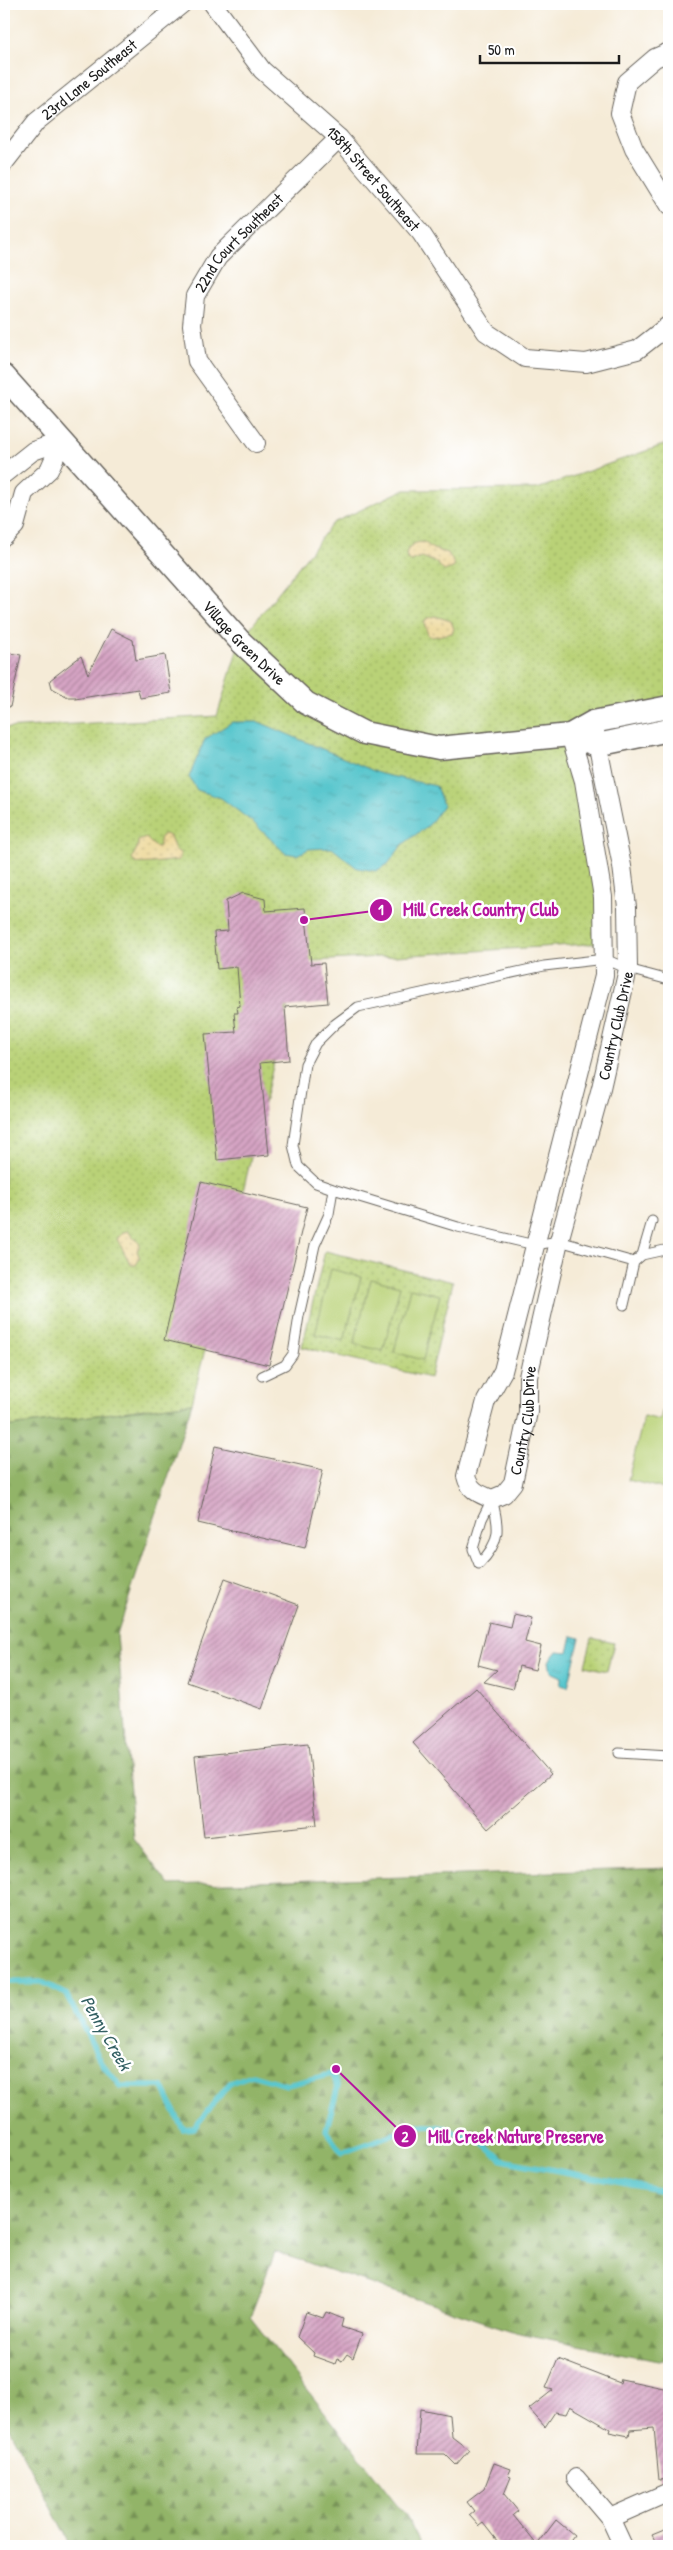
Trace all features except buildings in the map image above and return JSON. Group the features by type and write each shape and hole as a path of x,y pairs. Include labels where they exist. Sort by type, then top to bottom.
{"street":[{"name":"23rd Lane Southeast","path":"4,163 36,122 182,4"},
{"name":"158th Street Southeast","path":"213,4 262,70 339,138 421,234 486,332 525,358 586,363 637,350 669,325"},
{"path":"669,52 655,58 627,82 620,113 634,149 669,206"},
{"name":"22nd Court Southeast","path":"256,443 197,360 192,325 195,296 218,257 339,138"},
{"name":"Village Green Drive","path":"4,376 240,641 306,704 364,733 439,748 570,735 597,744 669,730"},
{"path":"4,474 33,452 62,441"},
{"path":"4,537 15,526 24,493 49,470 62,441"},
{"name":"Village Green Drive","path":"570,735 592,722 669,707"},
{"name":"Country Club Drive","path":"570,735 584,781 603,897 604,976 503,1371 486,1402 466,1476 468,1485 492,1499 504,1494 513,1483 528,1412 528,1377 559,1241 602,1088 628,969 627,907 622,866 592,722"},
{"path":"576,2478 610,2518 623,2546"},
{"path":"610,2518 669,2492"}],"lane":[{"path":"634,1262 559,1241 535,1245 458,1227 316,1184 298,1166 293,1145 305,1064 316,1044 335,1024 358,1007 544,966 605,959 628,969 669,980"},
{"path":"262,1376 285,1365 293,1354 299,1316 315,1245 329,1214 334,1189"},
{"path":"642,1255 652,1221"},
{"path":"624,1305 634,1262 642,1255 669,1249"},
{"path":"492,1499 499,1523 492,1551 479,1564 473,1549 482,1519 492,1499"},
{"path":"619,1753 669,1756"}],"green space":[{"path":"669,443 669,707 570,735 605,943 298,962 192,1403 4,1427 4,728 217,716 240,641 333,523 403,490 537,489"},
{"path":"325,1251 453,1282 430,1378 302,1347"},
{"path":"331,1269 361,1277 344,1341 315,1334"},
{"path":"371,1279 400,1286 383,1351 354,1344"},
{"path":"410,1288 440,1295 423,1360 394,1352"},
{"path":"192,1403 117,1635 134,1839 169,1885 669,1868 669,2359 658,2361 515,2332 275,2252 250,2317 407,2517 422,2546 71,2546 4,2419 4,1427"},
{"path":"664,1404 669,1406 669,1490 628,1480 644,1416 660,1420"},
{"path":"592,1638 614,1643 607,1671 585,1666"}],"sand":[{"path":"424,542 433,549 448,553 455,565 453,568 444,571 437,563 422,557 411,561 407,559 406,553 411,546 415,543"},
{"path":"435,616 451,621 454,629 452,633 432,637 428,635 424,623 426,619"},
{"path":"164,834 170,836 175,850 181,853 179,860 135,863 132,858 138,846 138,841 146,838 155,847 159,846 161,836"},
{"path":"128,1231 133,1238 136,1238 140,1245 137,1251 140,1258 136,1265 131,1265 117,1239 123,1232"}],"water":[{"path":"232,722 259,722 381,774 436,786 443,805 430,824 402,845 388,864 376,871 357,868 332,848 309,849 297,855 285,853 255,824 221,798 197,790 189,777 205,739"},
{"path":"572,1636 580,1638 568,1687 560,1685 562,1677 551,1672 549,1661 557,1651 568,1652"}],"waterway":[{"name":"Penny Creek","path":"4,1982 42,1982 66,1994 102,2063 120,2086 162,2086 183,2129 194,2128 230,2083 252,2075 287,2085 332,2074 338,2086 326,2131 342,2153 418,2125 441,2127 486,2145 502,2160 669,2192"}],"place":[{"name":"Mill Creek Country Club","path":"304,920"},
{"name":"Mill Creek Nature Preserve","path":"336,2069"}]}
